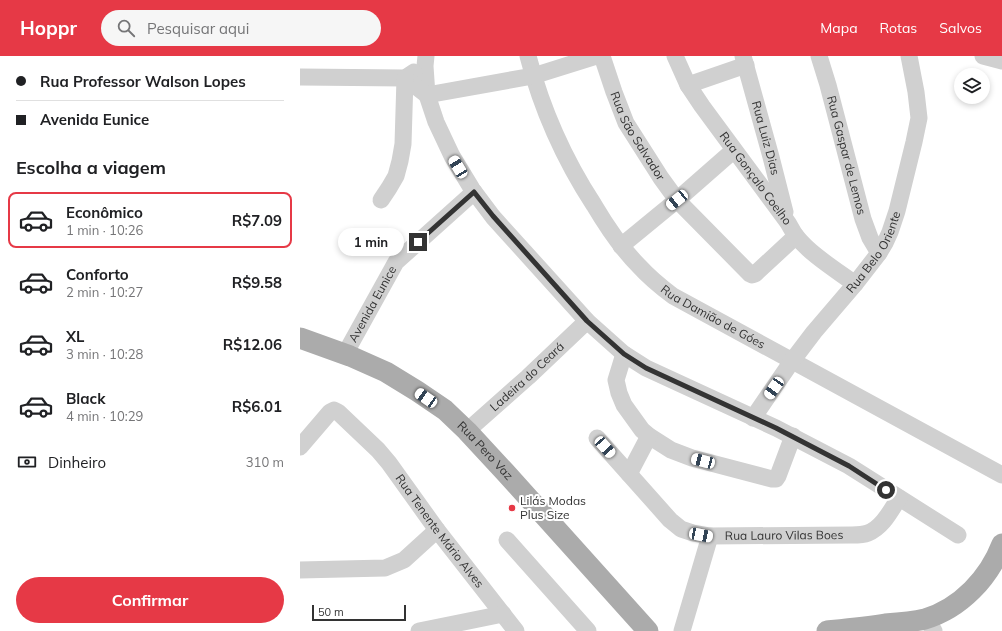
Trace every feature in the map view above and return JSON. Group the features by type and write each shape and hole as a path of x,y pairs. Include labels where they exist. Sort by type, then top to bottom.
{"main road":[{"name":"Rua Pero Vaz","path":"300,338 345,354 386,372 444,410 467,431 505,472 643,629"},
{"path":"827,631 912,621 930,625 940,612 965,598 976,587 987,574 1002,544"}],"street":[{"name":"Rua Damião de Góes","path":"528,56 533,76 552,128 566,158 584,190 621,246 655,283 673,296 834,385 1002,475"},
{"path":"300,77 406,78 427,95 533,76 597,56"},
{"name":"Rua São Salvador","path":"602,56 626,122 661,178 677,200 741,266 750,274 755,274 796,236"},
{"name":"Rua Gonçalo Coelho","path":"675,56 688,85 702,106 786,220 796,236 820,258 855,284"},
{"name":"Rua Gaspar de Lemos","path":"819,56 863,219 870,238 879,253"},
{"name":"Rua Belo Oriente","path":"753,418 792,361 879,253 890,232 897,211 919,118 909,56"},
{"path":"983,56 1002,61"},
{"path":"381,200 390,188 396,176 400,161 403,144 406,78 425,61"},
{"path":"425,61 427,95 436,122 452,156 474,192 493,216 587,321 624,354 646,368 794,436 849,466 958,535"},
{"path":"688,85 744,61"},
{"name":"Rua Luiz Dias","path":"744,61 771,157 786,220"},
{"path":"621,246 677,200 734,150"},
{"path":"749,170 771,157"},
{"name":"Avenida Eunice","path":"345,354 396,262 474,192"},
{"name":"Ladeira do Ceará","path":"467,431 528,377 587,321"},
{"path":"624,354 616,380 624,405 642,430 661,445 671,450 692,458 776,479 794,436"},
{"name":"Rua Tenente Mário Alves","path":"303,439 330,412 334,410 362,433 389,463 437,530 516,631"},
{"path":"629,474 649,436"},
{"name":"Rua Lauro Vilas Boes","path":"597,438 670,520 681,529 693,533 710,536 852,535 867,533 876,529 885,519 899,498"},
{"path":"300,570 385,568 404,560 437,530"},
{"path":"682,631 710,536"},
{"path":"507,540 588,631"},
{"path":"419,631 503,614"}],"place":[{"name":"Lilás Modas Plus Size","path":"512,508"}],"route":[{"path":"418,242 474,192 493,216 587,321 624,354 646,368 676,383 794,436 849,466 886,490"}]}
